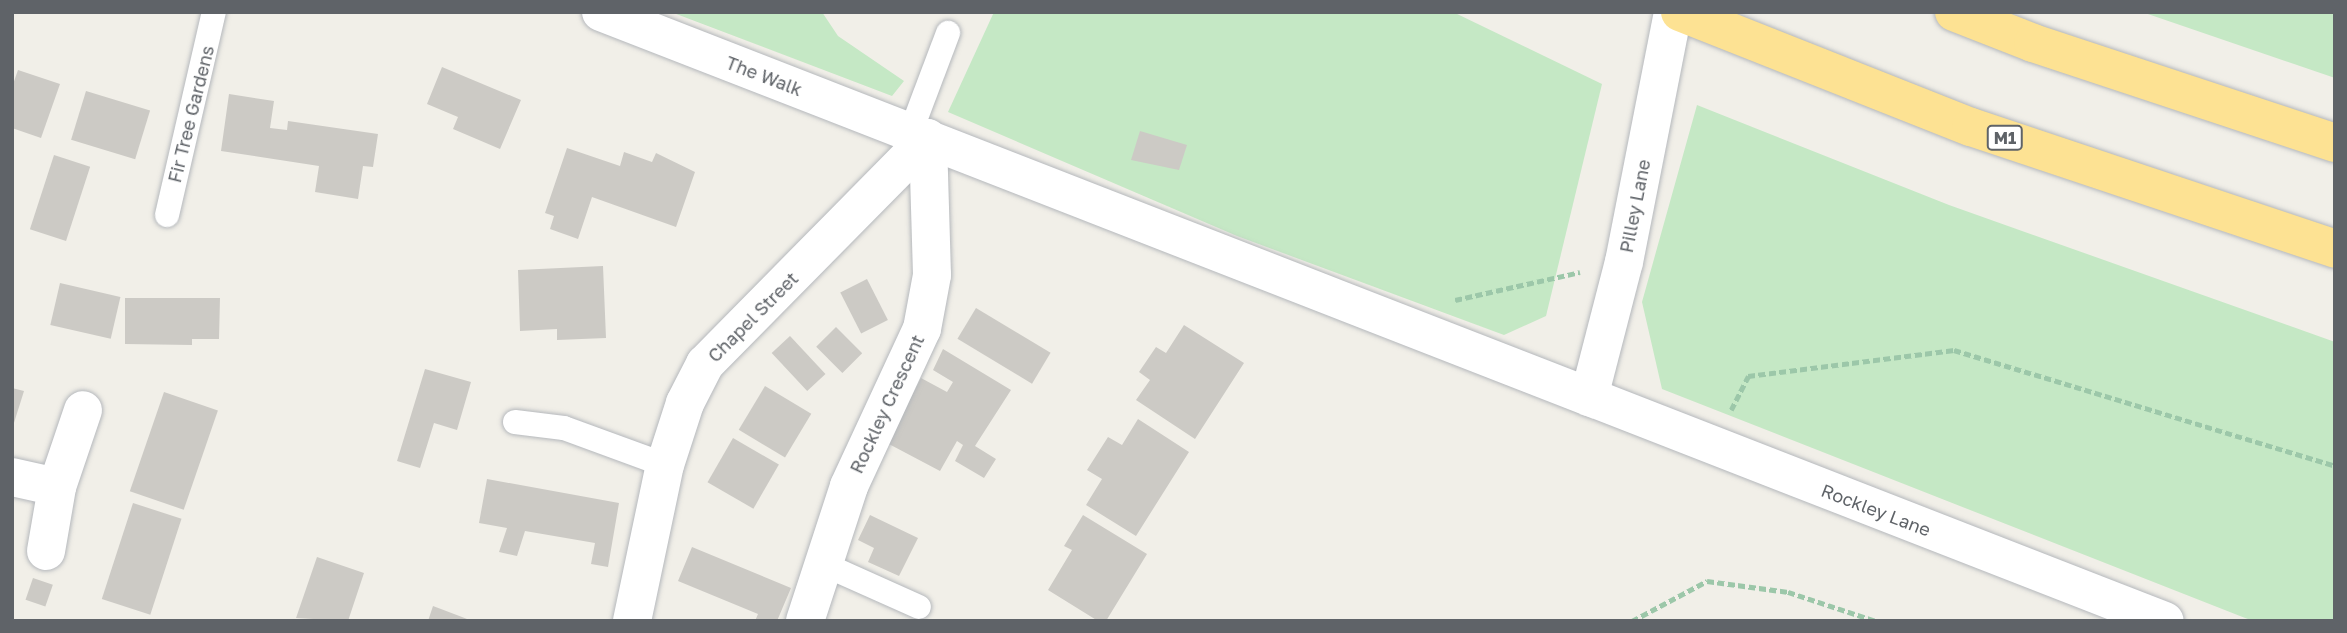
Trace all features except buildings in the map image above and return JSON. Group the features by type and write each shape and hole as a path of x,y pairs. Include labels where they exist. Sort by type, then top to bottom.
{"highway":[{"name":"M1","path":"1680,12 1971,127 2335,249"},
{"path":"1954,12 2033,43 2335,143"}],"street":[{"name":"The Walk","path":"601,12 920,134 1589,397"},
{"name":"Pilley Lane","path":"1589,397 1624,262 1673,12"},
{"name":"Chapel Street","path":"632,621 665,465 685,403 705,364 920,134"},
{"name":"Rockley Crescent","path":"805,621 849,486 922,329 932,275 920,134"},
{"name":"Rockley Lane","path":"1589,397 2165,621"},
{"path":"46,551 57,487 82,410"},
{"path":"12,477 57,487"}],"lane":[{"name":"Fir Tree Gardens","path":"167,215 214,12"},
{"path":"920,134 948,33"},
{"path":"515,422 564,428 665,465"},
{"path":"823,564 919,607"}],"path":[{"path":"1447,302 1624,262"},
{"path":"1713,447 1748,376 1954,350 2335,466"},
{"path":"1632,621 1707,581 1788,592 1876,621"}],"green space":[{"path":"671,12 822,12 838,36 904,81 892,96"},
{"path":"994,12 1453,12 1602,84 1546,316 1504,335 1237,236 948,112"},
{"path":"2142,12 2335,12 2335,78"},
{"path":"1697,105 1949,205 2335,342 2335,621 2253,621 1662,389 1642,302"}]}
